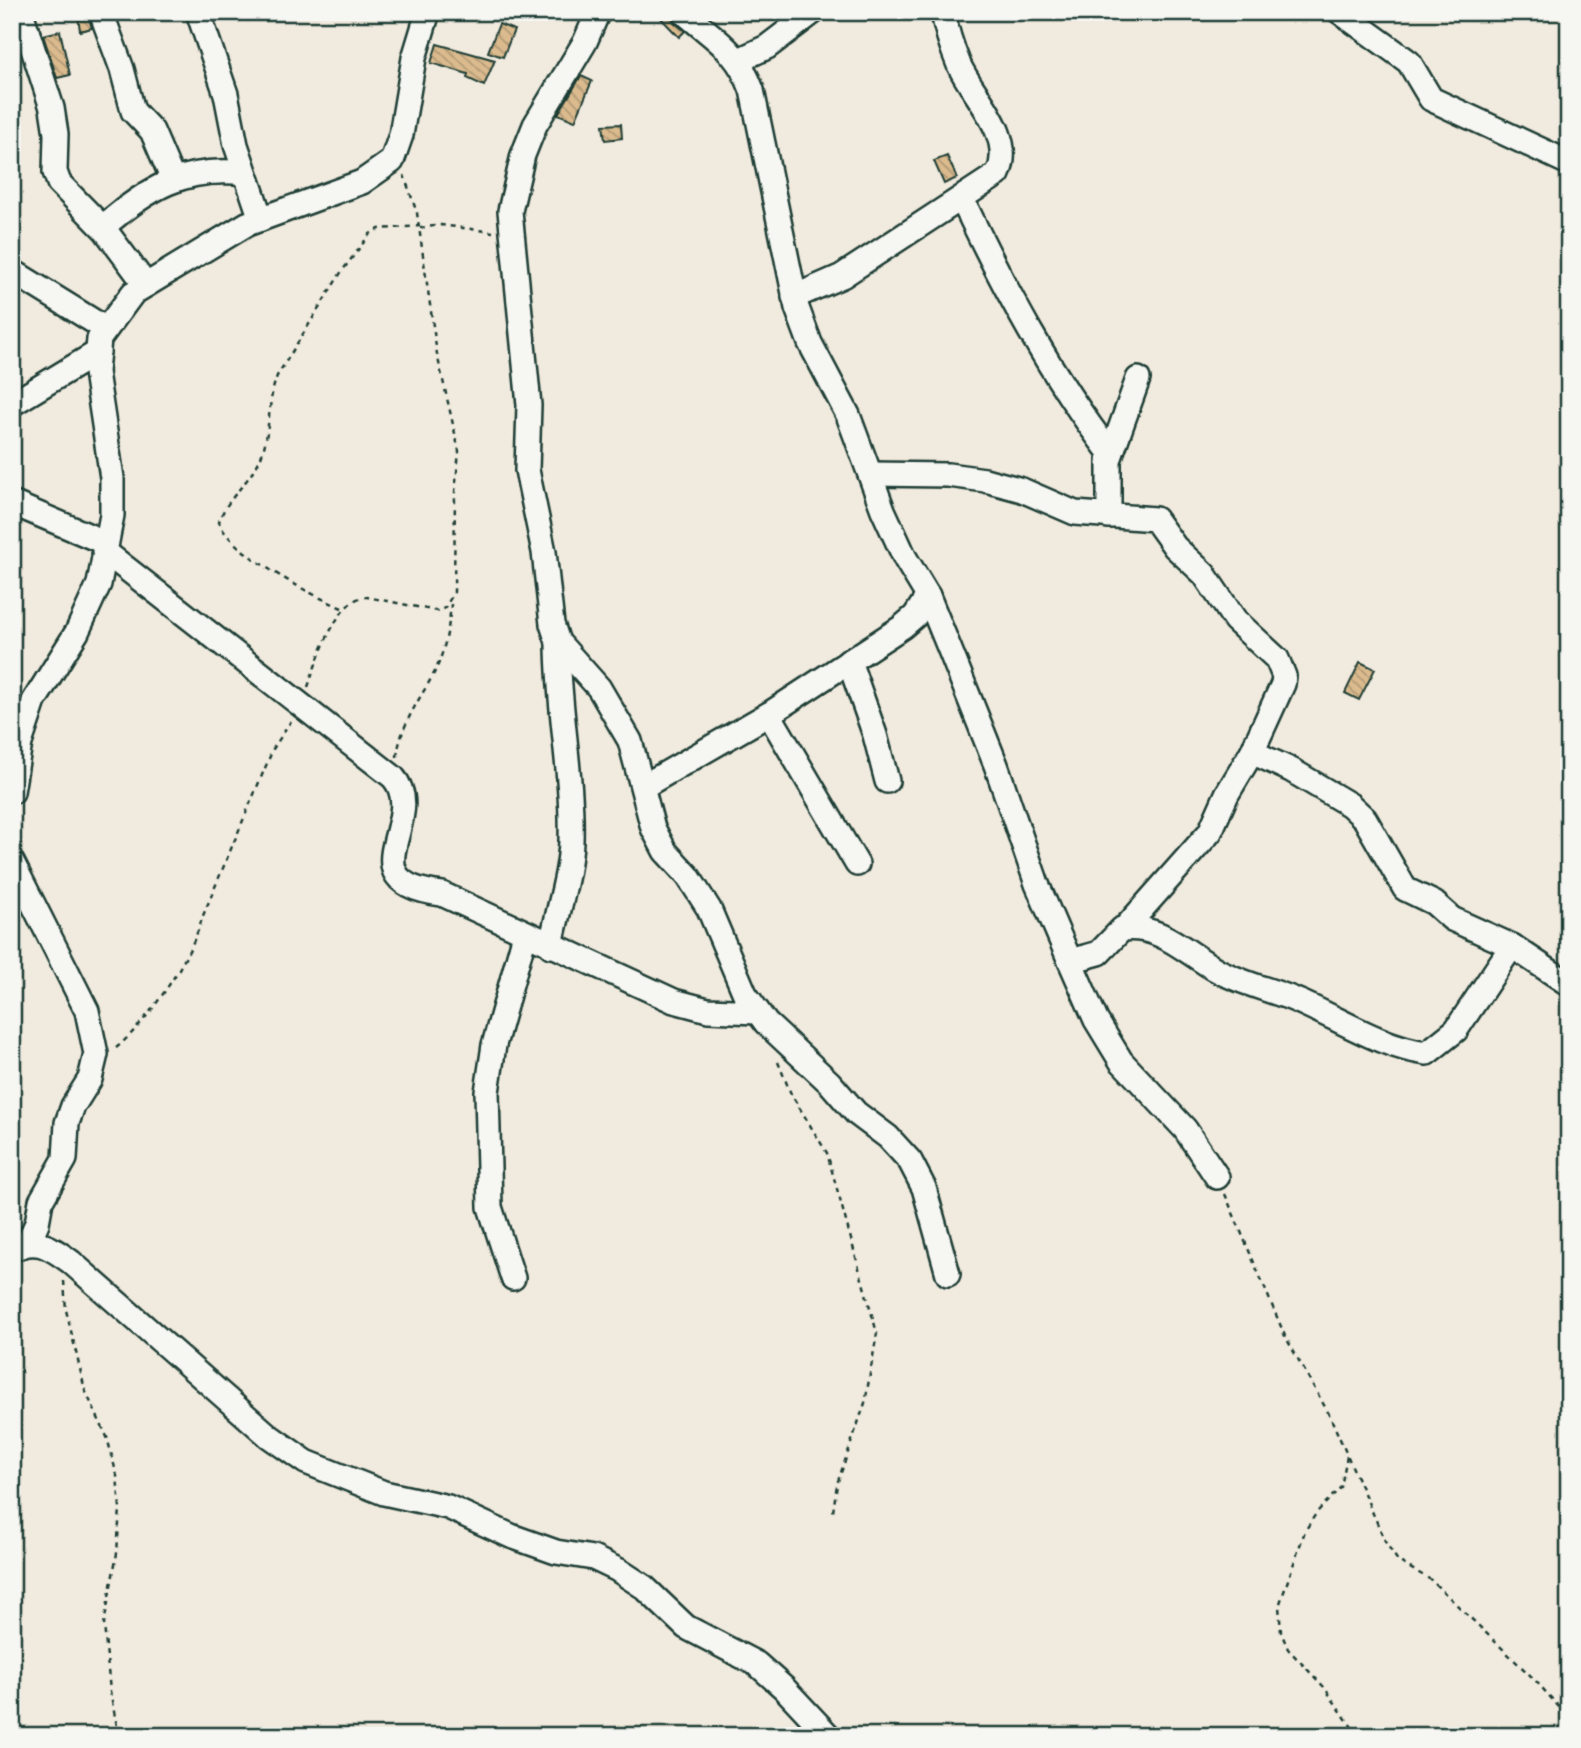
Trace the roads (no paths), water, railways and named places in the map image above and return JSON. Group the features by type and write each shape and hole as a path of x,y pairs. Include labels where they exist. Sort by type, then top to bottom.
{"street":[{"path":"21,12 41,83 52,108 55,126 55,172 59,183 103,227 146,285"},
{"path":"101,12 122,69 132,111 152,131 173,180"},
{"path":"198,12 226,94 245,173 261,219"},
{"path":"12,792 20,743 34,701 77,632 99,584 112,515 112,478 96,372 99,339 133,293 247,224 362,182 380,172 394,157 401,135 414,58 428,12"},
{"path":"551,946 571,845 571,808 559,698 558,642 552,624 544,552 527,470 529,405 510,211 523,155 535,125 585,42 598,12"},
{"path":"684,12 726,45 739,61 752,90 794,297 810,343 848,415 905,558 928,596 1070,961 1097,1020 1121,1061 1185,1129 1217,1177"},
{"path":"739,61 767,47 813,12"},
{"path":"794,297 842,275 998,174 1002,155 988,108 960,67 943,12"},
{"path":"1340,12 1409,62 1431,99 1569,163"},
{"path":"103,227 126,207 190,173 245,173"},
{"path":"962,199 1017,308 1056,374 1111,454"},
{"path":"12,271 106,329"},
{"path":"12,404 98,352"},
{"path":"1110,516 1111,454 1138,379"},
{"path":"871,474 947,475 985,480 1022,490 1075,513 1155,519 1175,547 1204,574 1236,620 1277,659 1283,669 1283,684 1252,752 1227,794 1210,831 1125,928"},
{"path":"12,503 105,547 397,781 403,801 394,845 393,864 397,878 416,891 442,894 674,1000 708,1010 765,1020"},
{"path":"644,786 769,714 902,628 915,616 928,596"},
{"path":"558,642 599,688 630,741 653,828 665,851 688,876 709,909 729,961 765,1020 830,1083 856,1113 888,1137 910,1161 924,1188 947,1274"},
{"path":"849,662 887,781"},
{"path":"769,714 857,864"},
{"path":"1252,752 1291,770 1350,806 1365,819 1405,889 1434,902 1452,919 1512,946 1569,984"},
{"path":"12,862 87,1011 94,1035 95,1063 90,1079 73,1106 68,1123 65,1159 41,1202 37,1223 20,1247"},
{"path":"1070,961 1099,953 1115,932 1125,928 1149,930 1175,941 1231,977 1290,999 1378,1039 1410,1051 1427,1053 1456,1030 1512,946"},
{"path":"513,1278 490,1207 487,1092 494,1045 525,934"},
{"path":"20,1247 37,1242 67,1259 269,1436 306,1462 384,1493 448,1507 511,1536 556,1552 593,1558 618,1570 643,1587 686,1627 757,1664 784,1688 829,1736"}]}
